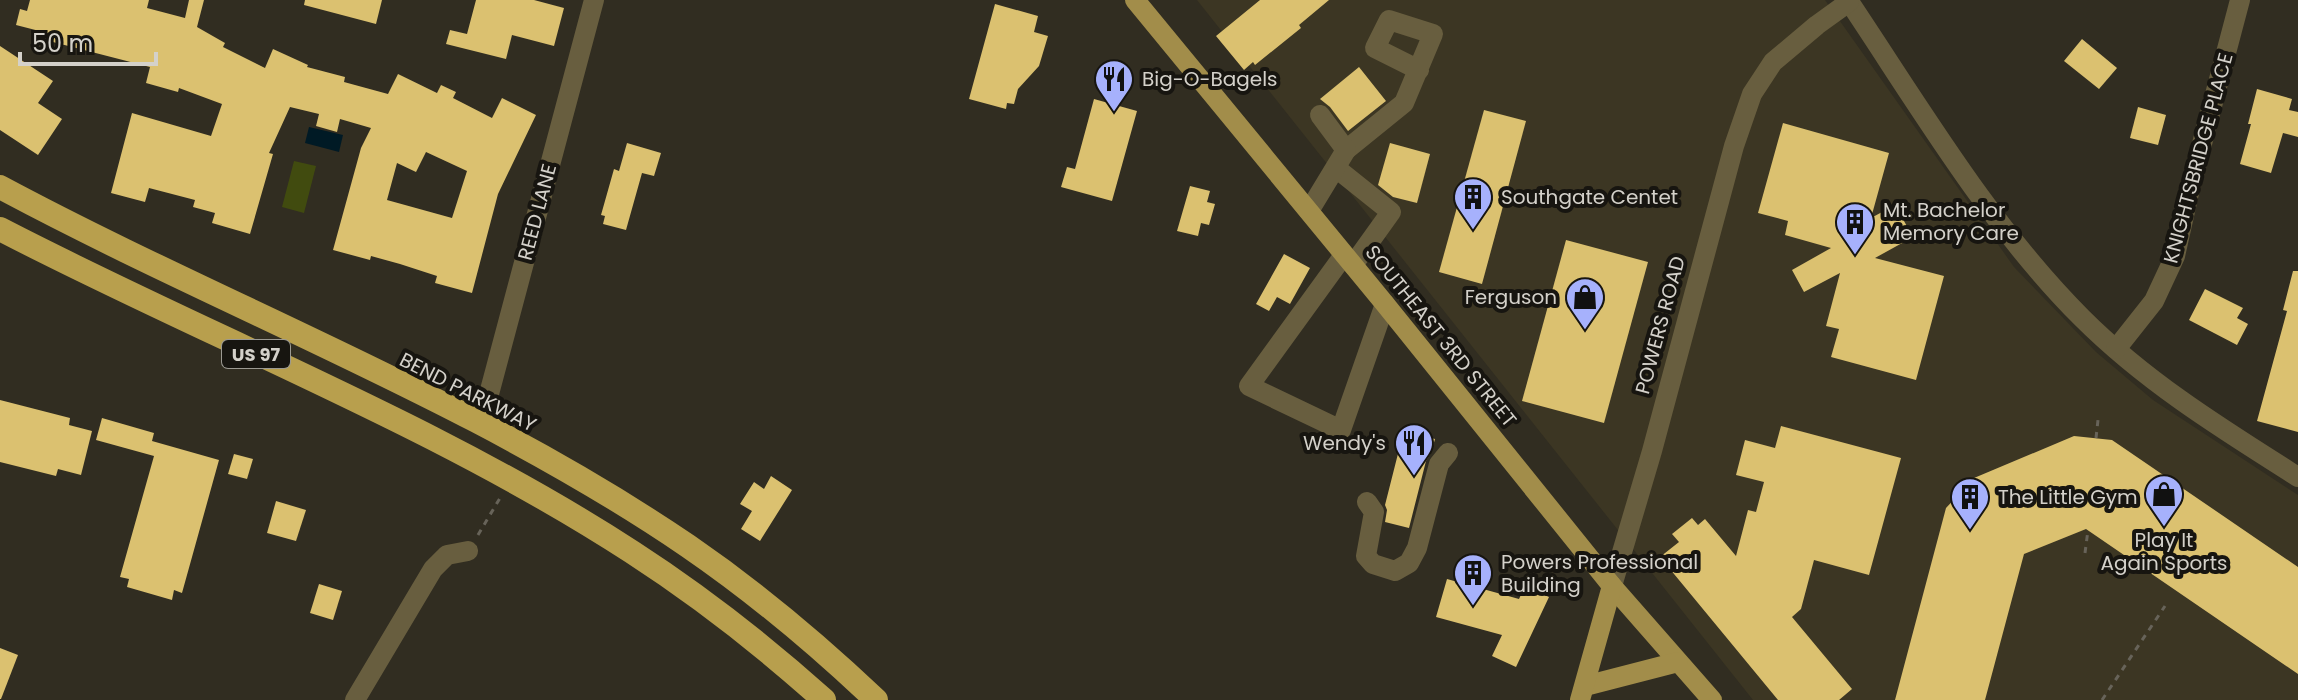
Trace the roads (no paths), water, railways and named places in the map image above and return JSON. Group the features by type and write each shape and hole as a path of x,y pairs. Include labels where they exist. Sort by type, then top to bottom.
{"highway":[{"name":"BEND PARKWAY","path":"0,187 481,424 584,481 698,553 788,622 876,700"},
{"name":"US 97","path":"0,229 440,443 566,512 705,602 824,700"}],"main road":[{"name":"SOUTHEAST 3RD STREET","path":"1135,0 1612,586 1712,700"},
{"name":"POWERS ROAD","path":"1582,693 1612,586"},
{"path":"1582,693 1678,662"}],"street":[{"name":"REED LANE","path":"481,424 594,0"},
{"name":"KNIGHTSBRIDGE PLACE","path":"2116,349 2154,301 2175,256 2240,0"},
{"path":"1848,1 2010,238 2045,280 2084,321 2174,397 2298,477"},
{"name":"POWERS ROAD","path":"1612,586 1652,451 1734,146 1752,94 1773,62 1848,1"},
{"path":"1309,211 1341,159 1404,103 1419,70 1433,34 1389,20 1375,48 1419,70"},
{"path":"1320,115 1341,159 1391,212 1348,260 1249,386 1341,430 1385,304"},
{"path":"1367,502 1374,512 1366,556 1373,564 1395,571 1409,563 1417,548 1439,464 1448,453"},
{"path":"355,700 433,569 447,555 468,551"}],"water":[{"path":"309,127 343,135 339,152 305,143"}],"place":[{"name":"Big-O-Bagels","path":"1114,113"},
{"name":"Southgate Centet","path":"1473,231"},
{"name":"Mt. Bachelor Memory Care","path":"1855,256"},
{"name":"Ferguson","path":"1585,331"},
{"name":"Wendy's","path":"1414,477"},
{"name":"Play It Again Sports","path":"2164,528"},
{"name":"The Little Gym","path":"1970,531"},
{"name":"Powers Professional Building","path":"1473,607"}]}
